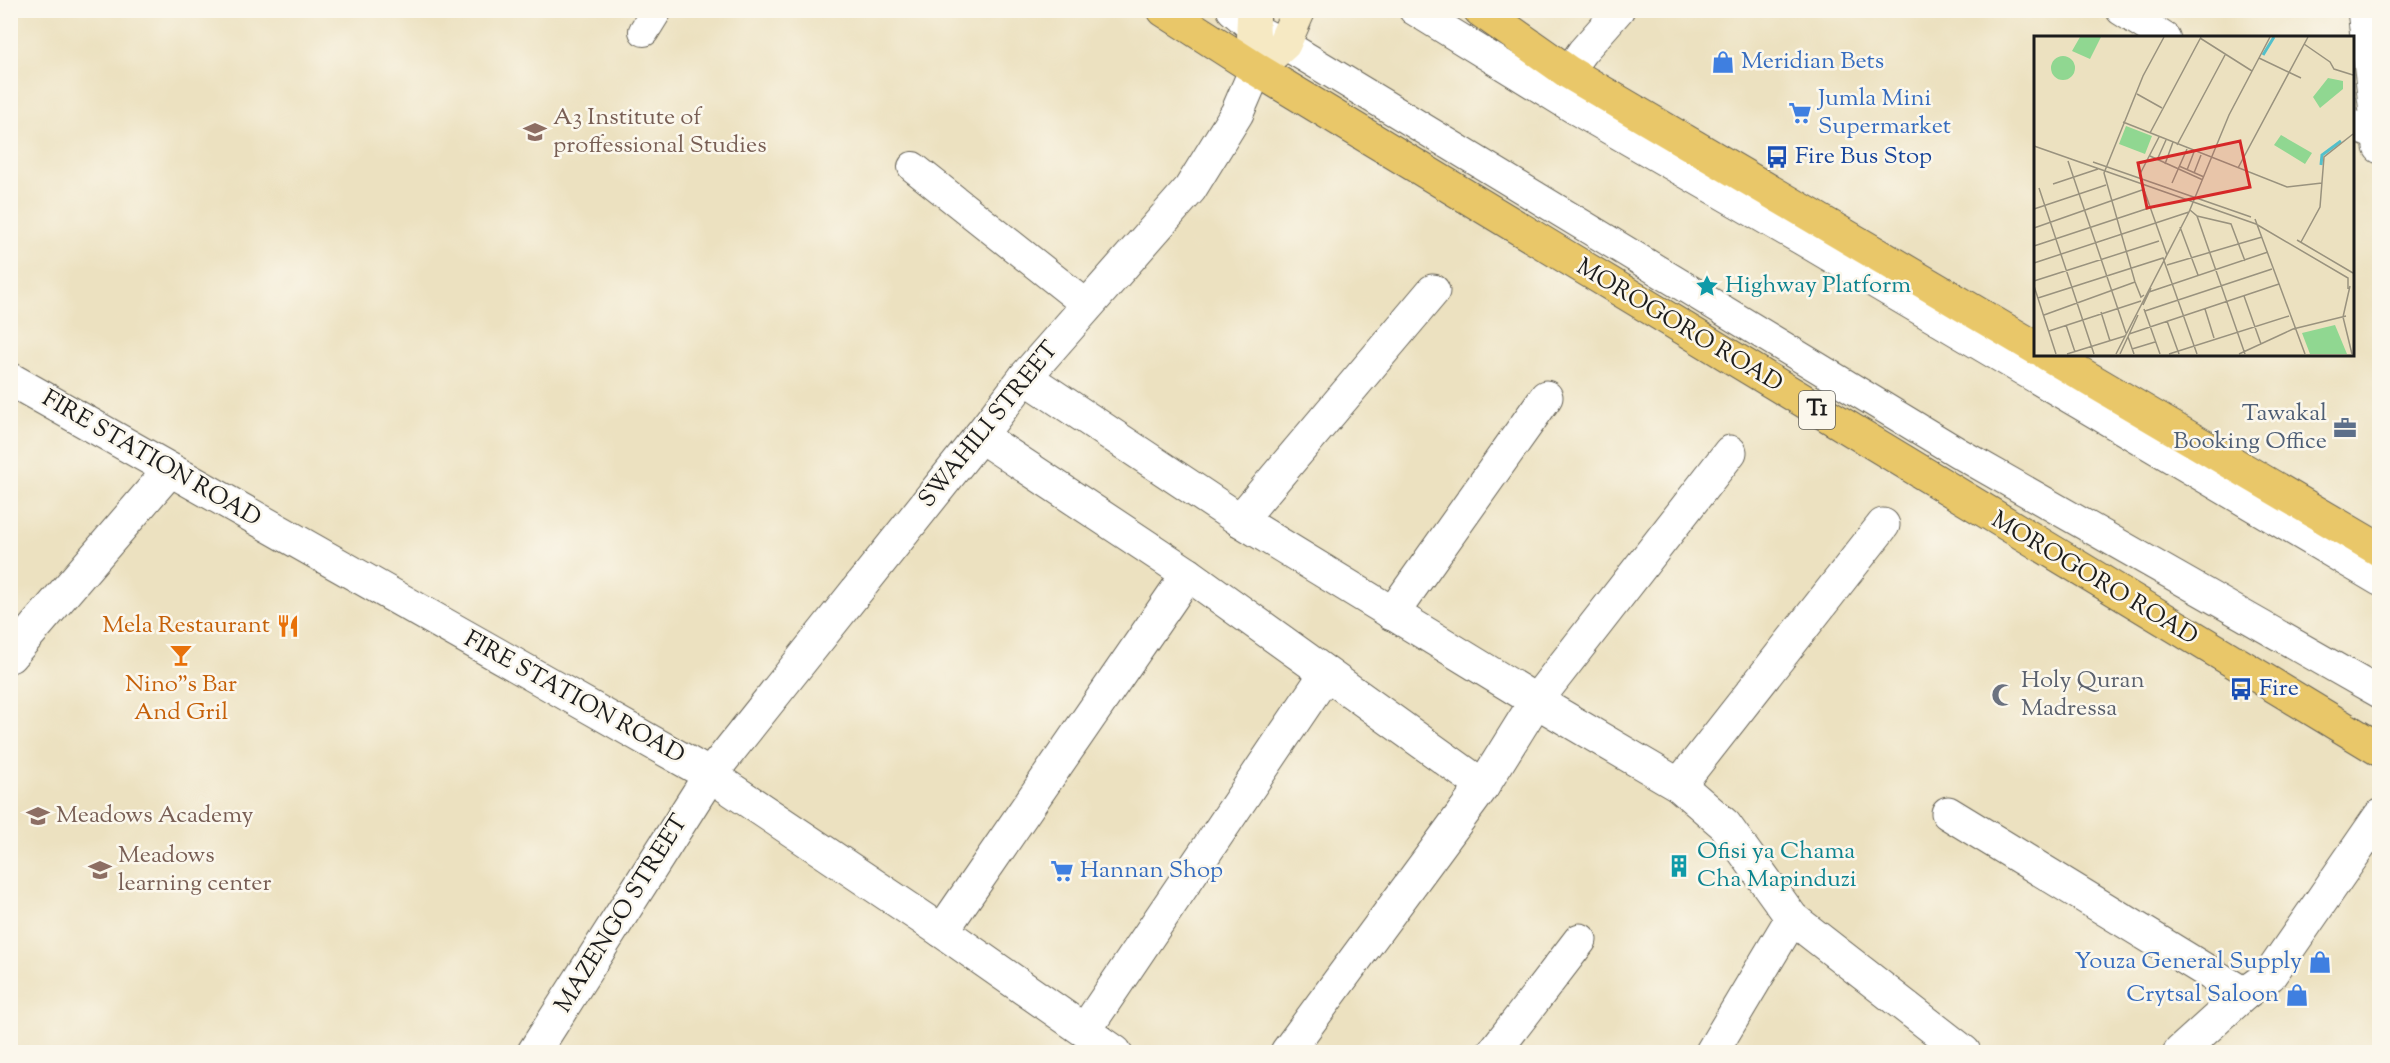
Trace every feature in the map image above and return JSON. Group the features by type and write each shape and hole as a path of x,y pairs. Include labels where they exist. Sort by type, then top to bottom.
{"highway":[{"name":"MOROGORO ROAD","path":"1164,10 1256,69 2379,750"},
{"path":"1480,10 1568,72 2034,347"},
{"path":"2051,356 2377,542"}],"street":[{"path":"1256,69 1284,45 1299,10"},
{"path":"2364,10 2370,136"},
{"path":"1254,15 1256,69"},
{"name":"SWAHILI STREET","path":"710,775 980,436 1024,377 1190,189 1237,113 1256,69"},
{"path":"1240,520 1433,291"},
{"path":"1024,377 1240,520 1536,701 1679,785 1725,825 1792,918 1955,1050"},
{"name":"FIRE STATION ROAD","path":"10,379 710,775 942,931 1115,1053"},
{"path":"1392,614 1546,397"},
{"path":"980,436 1188,574 1325,675 1483,786"},
{"path":"1287,1053 1483,786 1536,701 1730,452"},
{"path":"10,656 170,470"},
{"path":"1679,785 1883,525"},
{"path":"942,931 1188,574"},
{"path":"1085,1030 1325,675"},
{"name":"MAZENGO STREET","path":"534,1053 710,775"},
{"path":"1948,813 2244,993"},
{"path":"2181,1053 2244,993 2270,975 2379,816"},
{"path":"1712,1053 1792,918"},
{"path":"1494,1053 1580,940"}],"lane":[{"path":"1414,10 1573,108 1812,246 2379,581"},
{"path":"1568,72 1582,52 1619,10"},
{"path":"2121,10 2162,36"},
{"name":"MOROGORO ROAD","path":"1254,15 1284,45 1526,189 1957,452 2379,693"},
{"path":"914,167 1088,305"}],"place":[{"name":"Meridian Bets","path":"1723,62"},
{"name":"Jumla Mini Supermarket","path":"1800,113"},
{"name":"A3 Institute of proffessional Studies","path":"535,132"},
{"name":"Fire Bus Stop","path":"1777,157"},
{"name":"Highway Platform","path":"1707,286"},
{"name":"Tawakal Booking Office","path":"2345,428"},
{"name":"Mela Restaurant","path":"288,626"},
{"name":"Nino\"s Bar And Gril","path":"181,655"},
{"name":"Fire","path":"2241,689"},
{"name":"Holy Quran Madressa","path":"2003,695"},
{"name":"Meadows Academy","path":"38,816"},
{"name":"Ofisi ya Chama Cha Mapinduzi","path":"1679,866"},
{"name":"Meadows learning center","path":"100,870"},
{"name":"Hannan Shop","path":"1062,871"},
{"name":"Youza General Supply","path":"2320,962"},
{"name":"Crytsal Saloon","path":"2297,995"}]}
